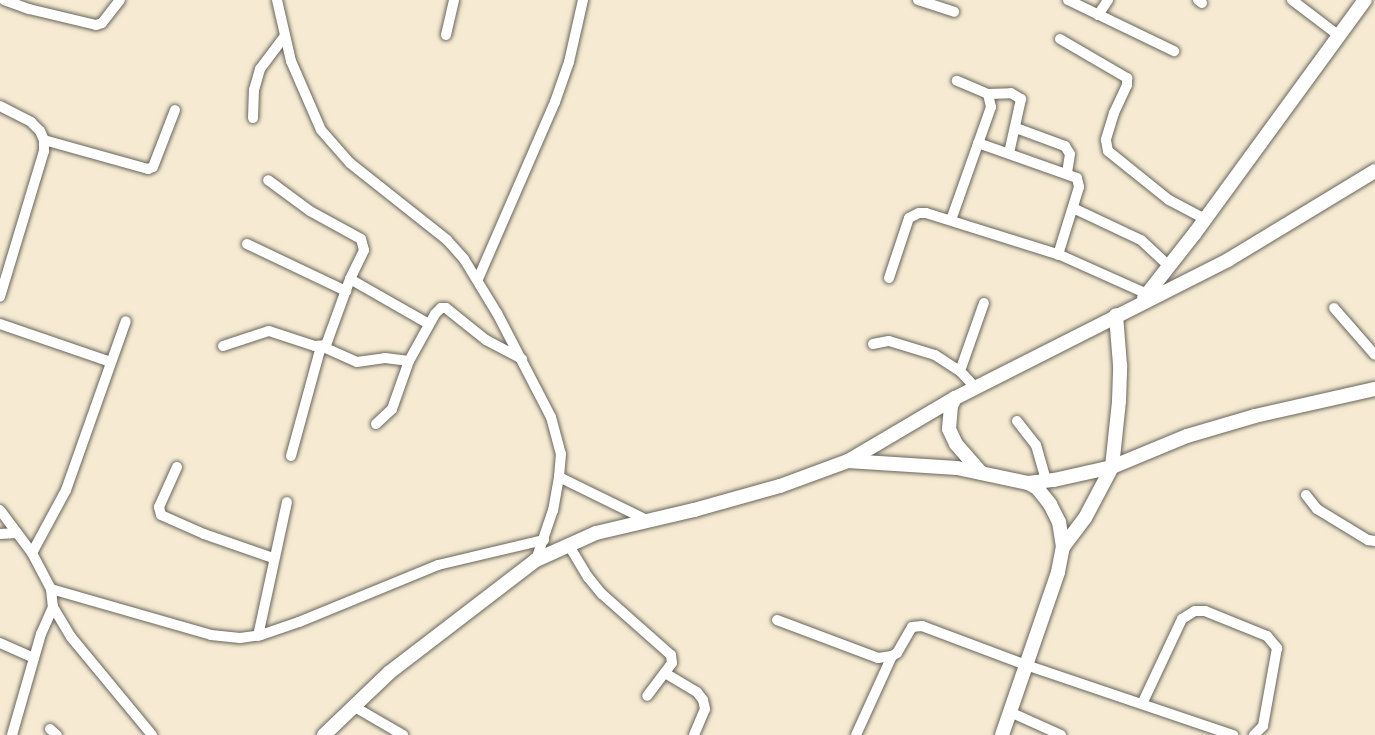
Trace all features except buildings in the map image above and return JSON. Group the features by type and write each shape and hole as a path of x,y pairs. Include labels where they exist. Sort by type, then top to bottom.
{"main road":[{"path":"1144,298 1205,219 1365,0"},
{"path":"324,735 390,672 537,560 568,544 604,530 649,521 780,486 848,461 975,387 1116,315 1144,298 1228,260 1375,171"},
{"path":"1063,547 1085,518 1112,467 1119,392 1116,315"},
{"path":"1028,483 1112,467 1186,436 1255,416 1375,389"},
{"path":"955,398 951,406 949,429 956,444 981,473"},
{"path":"848,461 928,465 1028,483 1037,488 1050,504 1059,522 1063,547 1058,572 1002,735"}],"street":[{"path":"4,0 28,9 96,25 102,23 120,0"},
{"path":"277,0 284,37 310,107 333,147 447,240 478,279 551,417 558,436 561,454 559,477 553,510 537,560"},
{"path":"446,35 454,0"},
{"path":"478,279 555,102 569,62 583,0"},
{"path":"918,0 954,12"},
{"path":"1068,0 1174,51"},
{"path":"1098,15 1108,0"},
{"path":"1292,0 1338,35"},
{"path":"253,118 254,90 260,69 284,37"},
{"path":"1060,39 1127,78 1127,85 1114,113 1106,140 1108,151 1169,200 1205,219"},
{"path":"957,81 988,94 1005,92 1021,99 1010,153"},
{"path":"951,220 991,107 988,94"},
{"path":"0,106 32,122 44,140 44,151 5,260 0,297"},
{"path":"44,140 148,169 153,167 175,110"},
{"path":"1016,128 1065,146 1070,154 1067,173"},
{"path":"978,143 1067,173 1079,182 1058,255"},
{"path":"268,180 310,211 361,239 364,250 350,279 328,342 321,346 291,456"},
{"path":"1073,208 1141,240 1169,267"},
{"path":"889,278 909,218 919,213 926,213 1058,255 1144,298"},
{"path":"247,244 346,291"},
{"path":"350,279 429,324"},
{"path":"960,371 984,303"},
{"path":"376,424 392,409 409,361 438,310 446,308 486,340 522,360"},
{"path":"1334,308 1375,355"},
{"path":"32,553 66,490 126,321"},
{"path":"0,324 111,362"},
{"path":"223,346 269,331 321,346 357,362 385,358 409,361"},
{"path":"873,344 889,340 935,355 960,371 975,387"},
{"path":"1017,421 1036,445 1046,481"},
{"path":"177,467 159,507 161,515 204,534 273,558"},
{"path":"559,477 649,521"},
{"path":"1306,495 1317,509 1368,540 1375,541"},
{"path":"258,636 273,558 287,502"},
{"path":"0,510 32,553 51,589 53,607 71,637 152,735"},
{"path":"0,534 17,533"},
{"path":"51,589 228,639 258,636 299,622 438,565 544,540"},
{"path":"568,544 588,577 602,594 668,650 672,663 647,696"},
{"path":"12,735 41,634 53,607"},
{"path":"1142,704 1182,619 1195,611 1205,611 1267,636 1276,648 1263,726 1254,735"},
{"path":"777,620 868,655 892,656"},
{"path":"856,735 892,656 897,653 912,627 916,626 1233,735"},
{"path":"0,643 34,658"},
{"path":"666,673 697,692 703,699 705,709 694,735"},
{"path":"353,706 403,735"},
{"path":"1010,712 1061,735"}]}
